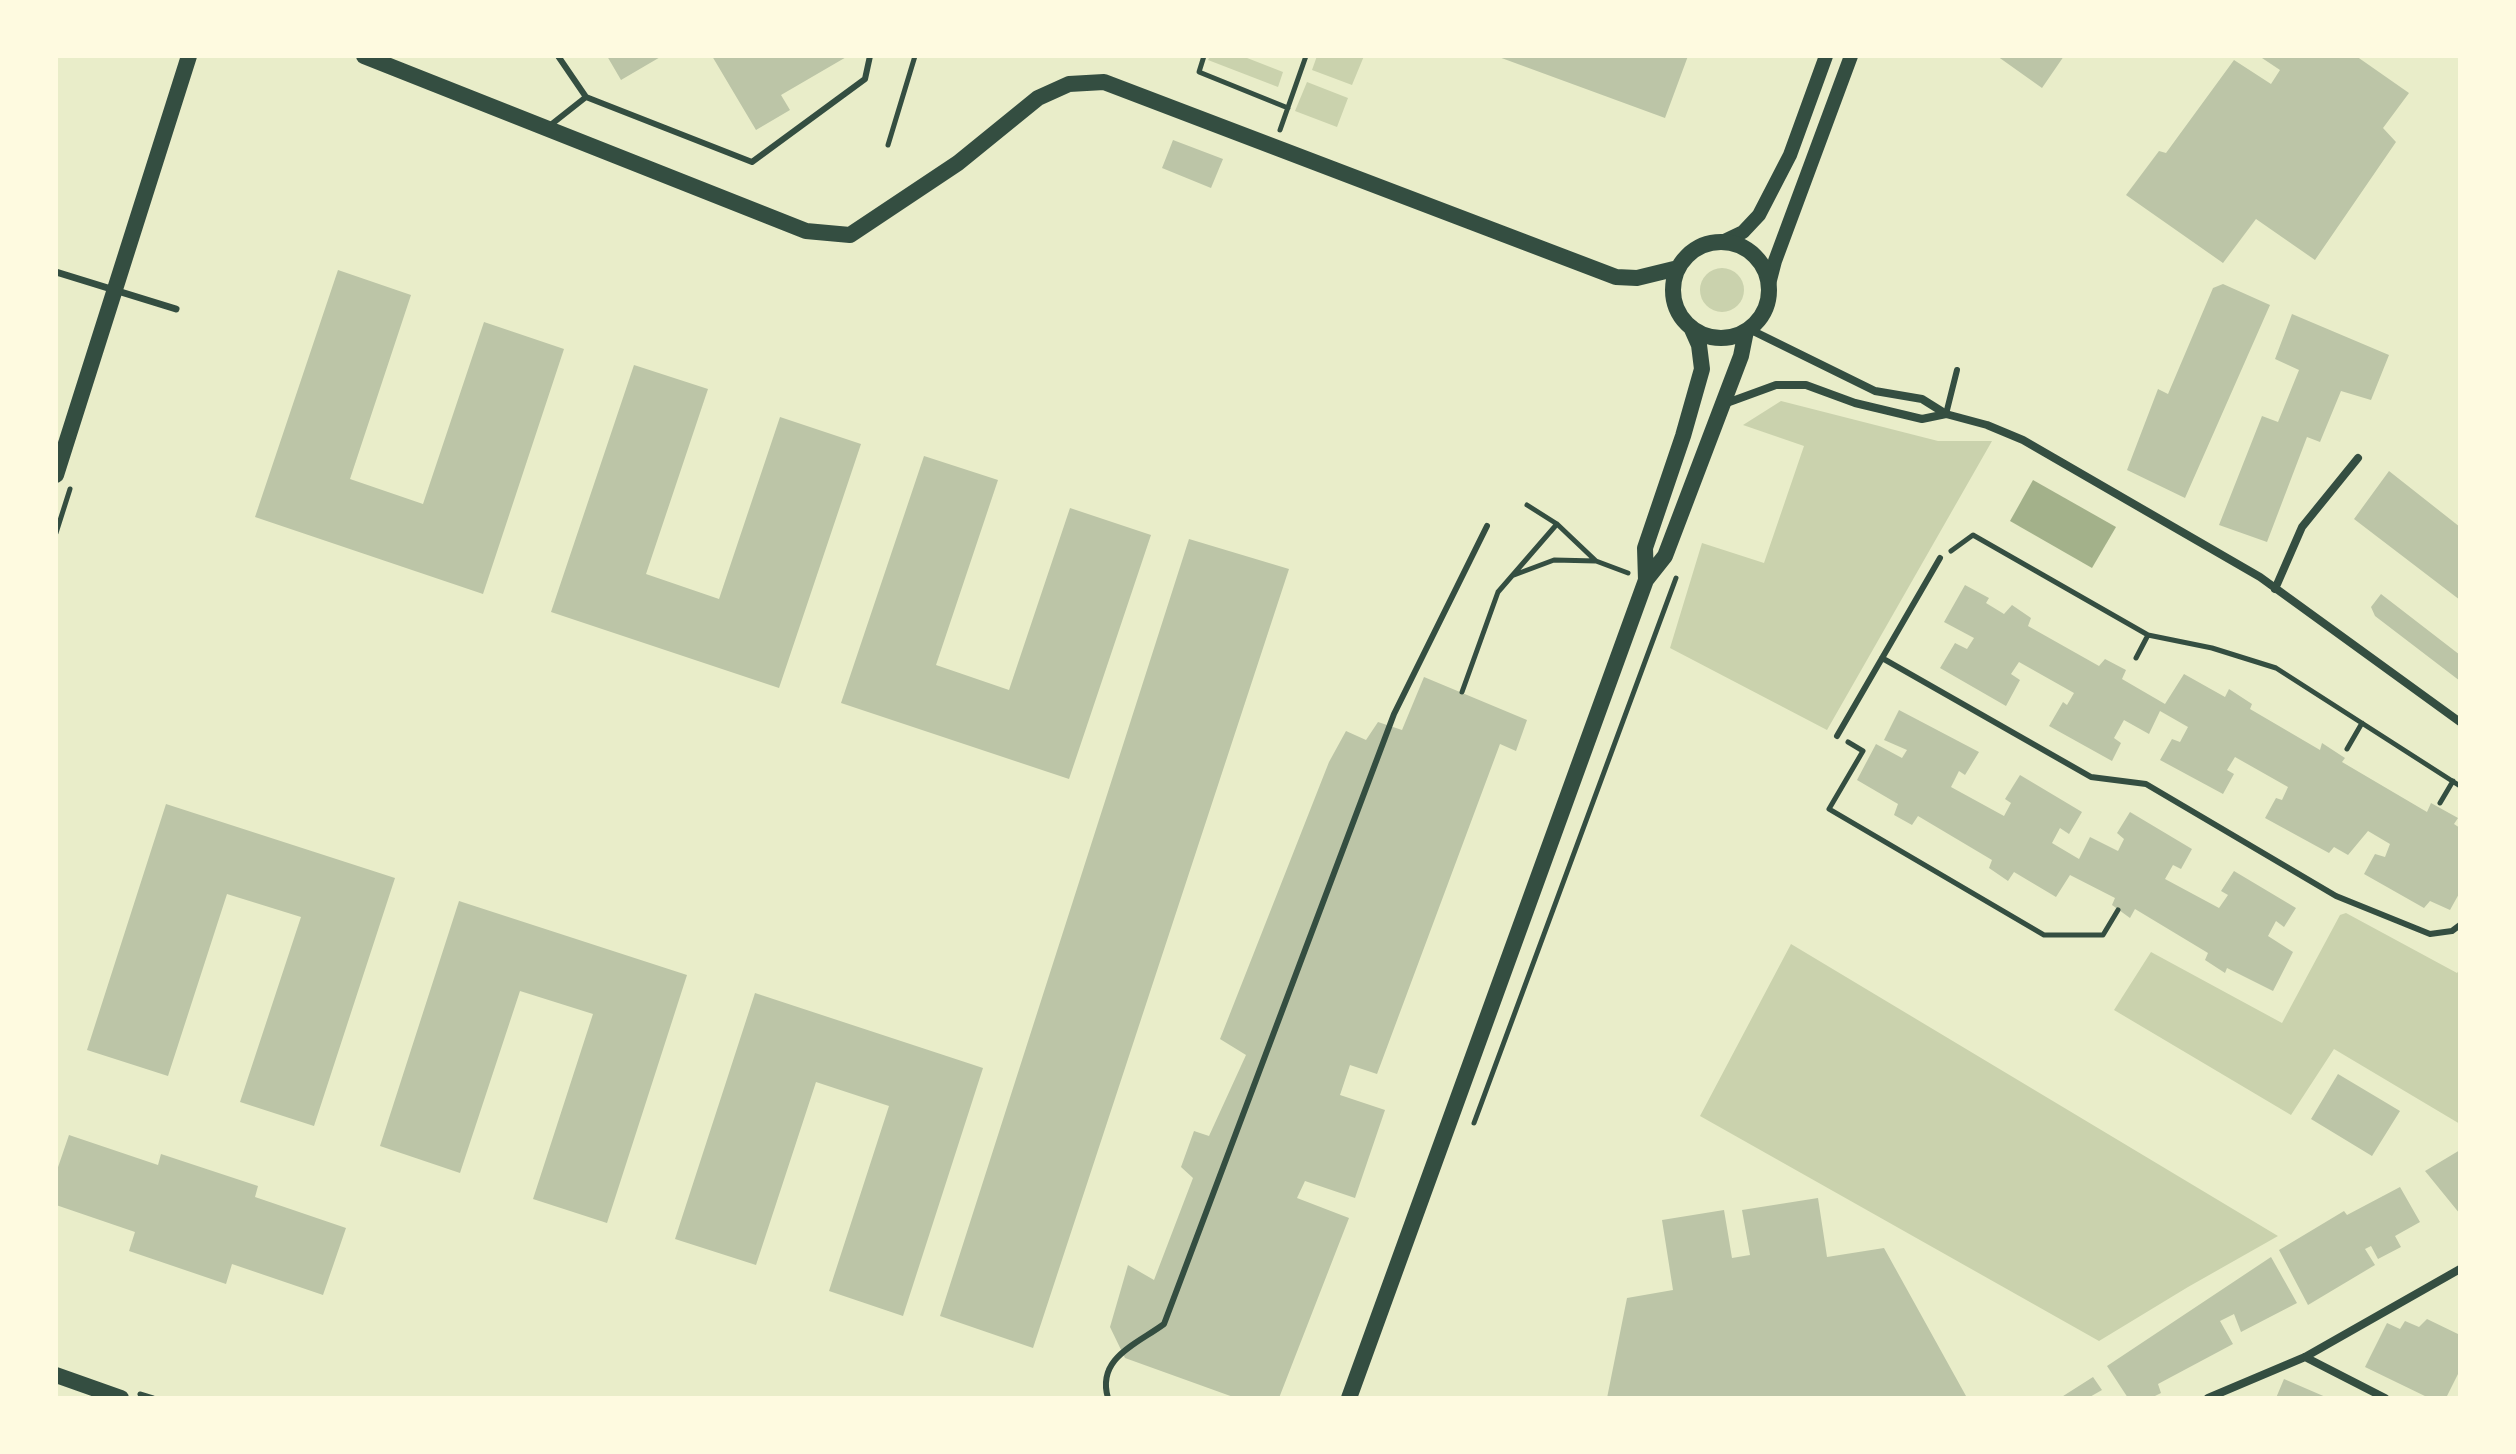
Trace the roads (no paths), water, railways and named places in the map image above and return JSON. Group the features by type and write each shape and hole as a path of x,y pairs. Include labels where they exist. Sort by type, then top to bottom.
{"main road":[{"path":"56,475 189,56"},
{"path":"364,56 806,231 850,235 958,163 1038,98 1069,84 1104,82 1616,277 1637,278 1678,268"},
{"path":"1349,1398 1646,580 1665,556 1748,330 1765,309 1769,284 1758,259 1748,250 1722,242 1711,243 1691,252 1678,268 1673,294 1682,318 1704,335 1718,338 1748,330"},
{"path":"1646,580 1645,548 1702,369 1699,345 1691,327"},
{"path":"56,1375 121,1398"}],"street":[{"path":"1722,242 1743,232 1759,215 1790,155 1826,56"},
{"path":"1769,284 1851,56"},
{"path":"56,272 176,309"},
{"path":"1748,330 1875,391 1922,399 1946,414 1987,425 2023,440 2260,577 2460,722"},
{"path":"1723,404 1776,385 1806,385 1855,403 1922,419 1946,414"},
{"path":"2275,589 2302,527 2358,458"},
{"path":"2208,1398 2305,1357 2460,1269"},
{"path":"2305,1357 2385,1398"}],"lane":[{"path":"558,56 586,97 752,162 865,79 870,56"},
{"path":"546,129 586,97"},
{"path":"1946,414 1957,370"},
{"path":"1108,1398 1104,1386 1111,1361 1164,1324 1394,714 1487,526"},
{"path":"1837,736 1940,558"},
{"path":"1882,658 2091,777 2146,784 2336,896 2430,934 2452,931 2460,925"}]}
